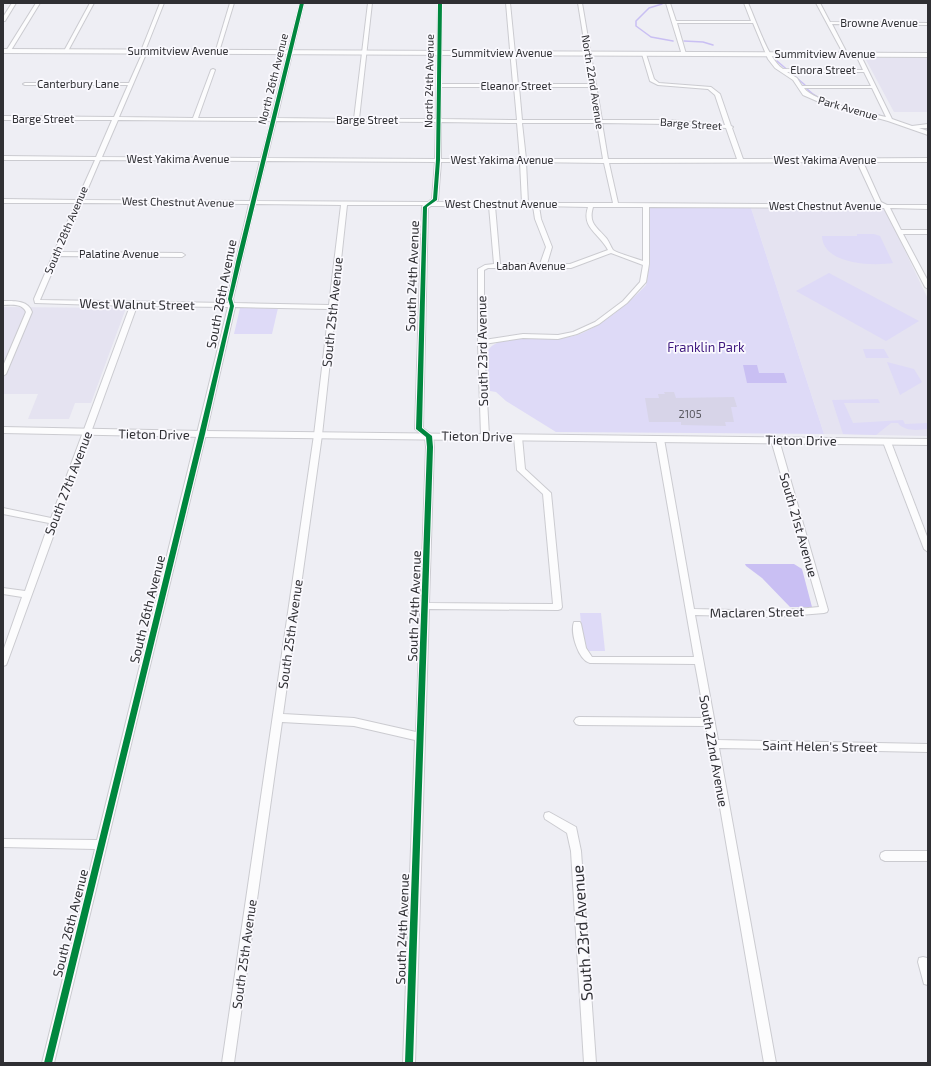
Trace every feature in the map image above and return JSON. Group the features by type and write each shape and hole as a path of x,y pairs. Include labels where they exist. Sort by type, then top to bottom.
{"main road":[{"name":"Summitview Avenue","path":"5,51 928,55"},
{"name":"Tieton Drive","path":"3,430 87,433 485,436 928,442"}],"street":[{"path":"3,20 14,3"},
{"path":"5,51 38,3"},
{"path":"66,51 92,3"},
{"name":"South 28th Avenue","path":"37,302 37,298 55,254 144,54 143,51 162,3"},
{"path":"217,52 232,3"},
{"name":"North 26th Avenue","path":"263,159 274,120 302,3"},
{"path":"356,120 370,3"},
{"name":"North 24th Avenue","path":"438,160 440,3"},
{"path":"508,3 523,160 525,204"},
{"name":"North 22nd Avenue","path":"580,3 606,161"},
{"path":"668,3 684,54"},
{"name":"Park Avenue","path":"746,3 768,54 773,62 795,79 805,94 817,100 890,120 928,134"},
{"path":"818,3 846,55"},
{"path":"674,22 754,22"},
{"name":"Browne Avenue","path":"829,23 928,24"},
{"path":"644,54 652,80 658,84 709,88 717,94 730,127 740,159"},
{"path":"858,55 890,120"},
{"path":"196,119 213,70"},
{"name":"Elnora Street","path":"785,70 865,71"},
{"name":"Canterbury Lane","path":"25,84 131,84"},
{"name":"Eleanor Street","path":"439,85 593,86"},
{"path":"800,87 874,87"},
{"name":"Barge Street","path":"3,118 599,121 690,123 730,127"},
{"path":"911,127 928,126"},
{"name":"West Yakima Avenue","path":"3,158 606,161 740,159 928,160"},
{"name":"South 26th Avenue","path":"48,1063 100,845 202,434 232,306 230,300 263,159"},
{"name":"South 24th Avenue","path":"409,1063 419,737 425,606 429,436 418,429 425,207 435,200 438,160"},
{"path":"859,160 879,203 886,207 928,287"},
{"path":"606,161 616,205"},
{"name":"West Chestnut Avenue","path":"3,201 886,207 928,206"},
{"name":"South 25th Avenue","path":"228,1063 318,435 344,203"},
{"path":"492,204 497,266"},
{"path":"536,204 538,219 549,247 543,266"},
{"path":"591,205 587,215 588,221 608,243 611,251 646,264"},
{"path":"481,343 523,336 558,337 575,333 597,323 625,302 643,282 646,264 646,205"},
{"path":"900,232 928,232"},
{"name":"Laban Avenue","path":"483,267 570,266 611,251"},
{"name":"Palatine Avenue","path":"55,254 182,255"},
{"name":"South 23rd Avenue","path":"483,267 481,269 481,343 485,436"},
{"name":"West Walnut Street","path":"37,302 333,307"},
{"path":"3,303 22,304 26,306 29,312 3,374"},
{"name":"South 27th Avenue","path":"3,663 134,304"},
{"path":"425,606 558,607 547,493 521,470 518,437"},
{"name":"South 22nd Avenue","path":"660,439 770,1063"},
{"name":"South 21st Avenue","path":"775,440 824,610"},
{"path":"888,442 928,549"},
{"path":"3,511 54,521"},
{"path":"3,591 28,595"},
{"name":"Maclaren Street","path":"691,612 776,614 824,610"},
{"path":"577,624 581,649 585,656 590,660 700,661"},
{"path":"278,718 354,722 419,737"},
{"path":"579,721 709,722"},
{"name":"Saint Helen's Street","path":"713,744 928,748"},
{"name":"South 23rd Avenue","path":"549,816 572,830 576,852 590,1063"},
{"path":"3,843 100,845"},
{"path":"886,856 928,856"},
{"path":"923,962 928,980"}],"shaded area":[{"path":"865,58 928,58 928,112 894,112"},
{"path":"751,208 885,209 928,299 928,436 824,434"},
{"path":"3,307 126,308 91,403 75,403 69,419 28,419 38,394 3,394"},
{"path":"743,365 757,365 759,373 784,373 787,383 747,383"},
{"path":"745,564 794,564 802,569 812,607 790,607 762,578"}],"green space":[{"name":"Franklin Park","path":"650,208 751,208 824,434 556,432 506,401 496,392 490,391 487,354 491,347 498,342 520,338 563,338 580,334 598,325 615,313 646,285 648,275"},
{"path":"857,234 874,234 880,236 893,263 874,264 850,262 831,253 825,246 822,236 857,236"},
{"path":"829,273 919,321 886,341 796,291"},
{"path":"240,308 278,308 272,334 234,334"},
{"path":"863,349 884,349 889,358 866,358"},
{"path":"887,362 914,369 922,382 900,395"},
{"path":"878,399 880,403 844,403 853,423 903,420 905,424 928,423 928,429 908,429 904,428 898,423 891,423 876,435 843,434 832,400"},
{"path":"580,613 601,613 605,651 584,651"}],"building":[{"path":"664,392 674,392 676,398 734,397 737,407 731,407 734,422 725,422 726,426 681,425 681,422 649,422 645,398 659,398 658,394 665,394"}],"waterway":[{"path":"662,4 649,8 636,21 636,26 651,37 673,41"},
{"path":"684,41 703,42 713,45"},
{"path":"777,61 805,85"},
{"path":"807,89 814,95 831,103 879,115"}],"cycle path":[{"path":"48,1063 202,434 232,306 230,299 238,262 302,3"},
{"path":"409,1063 430,447 429,436 419,429 425,207 435,200 438,160 440,3"}]}
